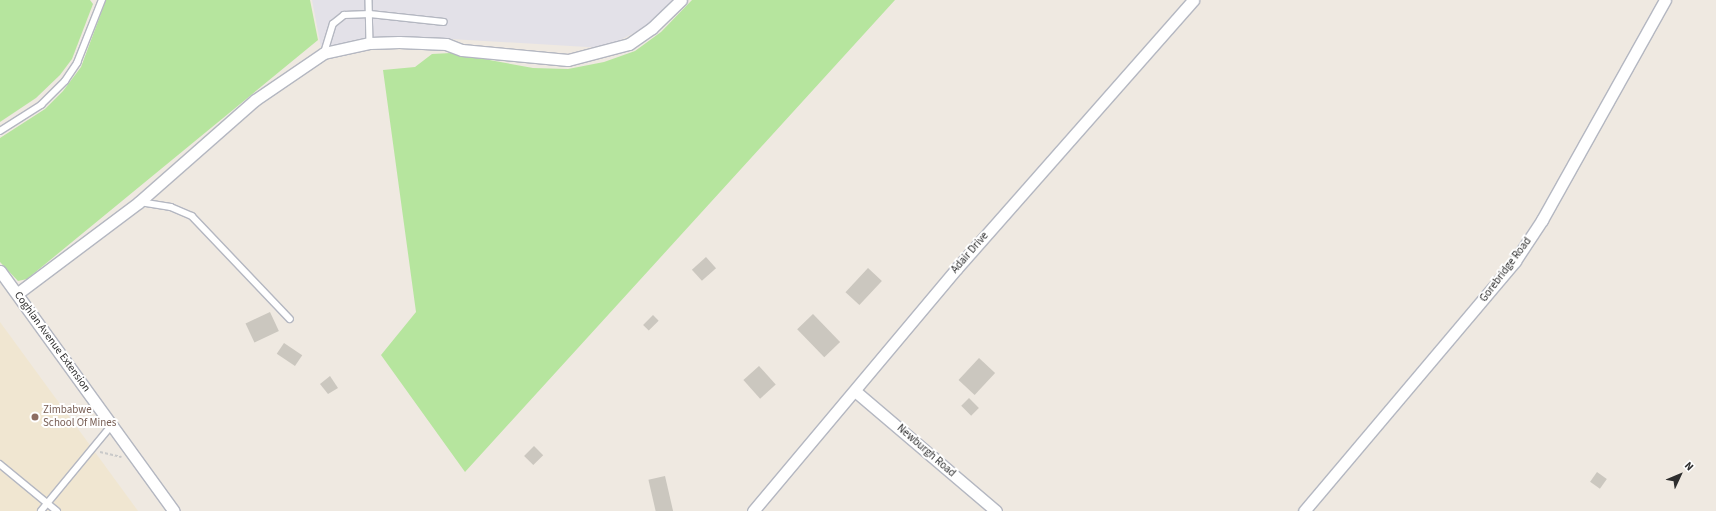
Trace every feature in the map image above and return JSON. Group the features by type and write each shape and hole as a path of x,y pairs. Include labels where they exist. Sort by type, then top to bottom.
{"street":[{"path":"18,293 139,202 255,100 324,53 370,43 446,44 462,50 568,60 629,44 652,28 681,0"},
{"name":"Adair Drive","path":"753,511 957,268 1193,0"},
{"name":"Gorebridge Road","path":"1304,511 1515,261 1542,220 1665,0"},
{"name":"Coghlan Avenue Extension","path":"0,271 18,293 174,511"},
{"name":"Newburgh Road","path":"855,391 996,511"}],"lane":[{"path":"0,131 41,105 65,81 77,63 102,0"},
{"path":"369,0 370,43"},
{"path":"324,53 333,24 344,14 370,14 444,22"},
{"path":"139,202 171,207 192,216 290,319"},
{"path":"41,511 112,425"},
{"path":"0,464 57,511"}],"shaded area":[{"path":"312,0 673,0 648,26 604,48 451,39 376,38 321,47"},
{"name":"Zimbabwe School Of Mines","path":"0,322 138,511 0,511"}],"green space":[{"path":"0,0 90,0 93,4 72,59 60,75 36,98 0,122"},
{"path":"106,0 310,0 318,40 27,279 18,281 0,262 0,138 45,109 63,91 81,67"},
{"path":"692,0 895,0 465,472 381,355 416,312 383,70 415,67 432,54 451,53 533,68 568,69 604,62 635,51 661,32"}],"building":[{"path":"706,257 716,268 702,281 692,270"},
{"path":"868,268 882,281 859,305 845,292"},
{"path":"270,312 279,331 254,342 246,323"},
{"path":"813,314 840,342 824,357 797,329"},
{"path":"653,315 659,321 649,331 643,325"},
{"path":"284,343 302,355 295,366 277,354"},
{"path":"979,358 995,373 975,395 959,380"},
{"path":"759,366 776,385 760,399 743,380"},
{"path":"330,376 338,388 328,394 320,384"},
{"path":"969,398 979,408 971,416 961,406"},
{"path":"534,446 543,455 533,465 524,456"},
{"path":"1597,472 1607,479 1600,489 1590,482"},
{"path":"665,476 673,511 656,511 648,480"}],"place":[{"name":"Zimbabwe School Of Mines","path":"35,417"}]}
